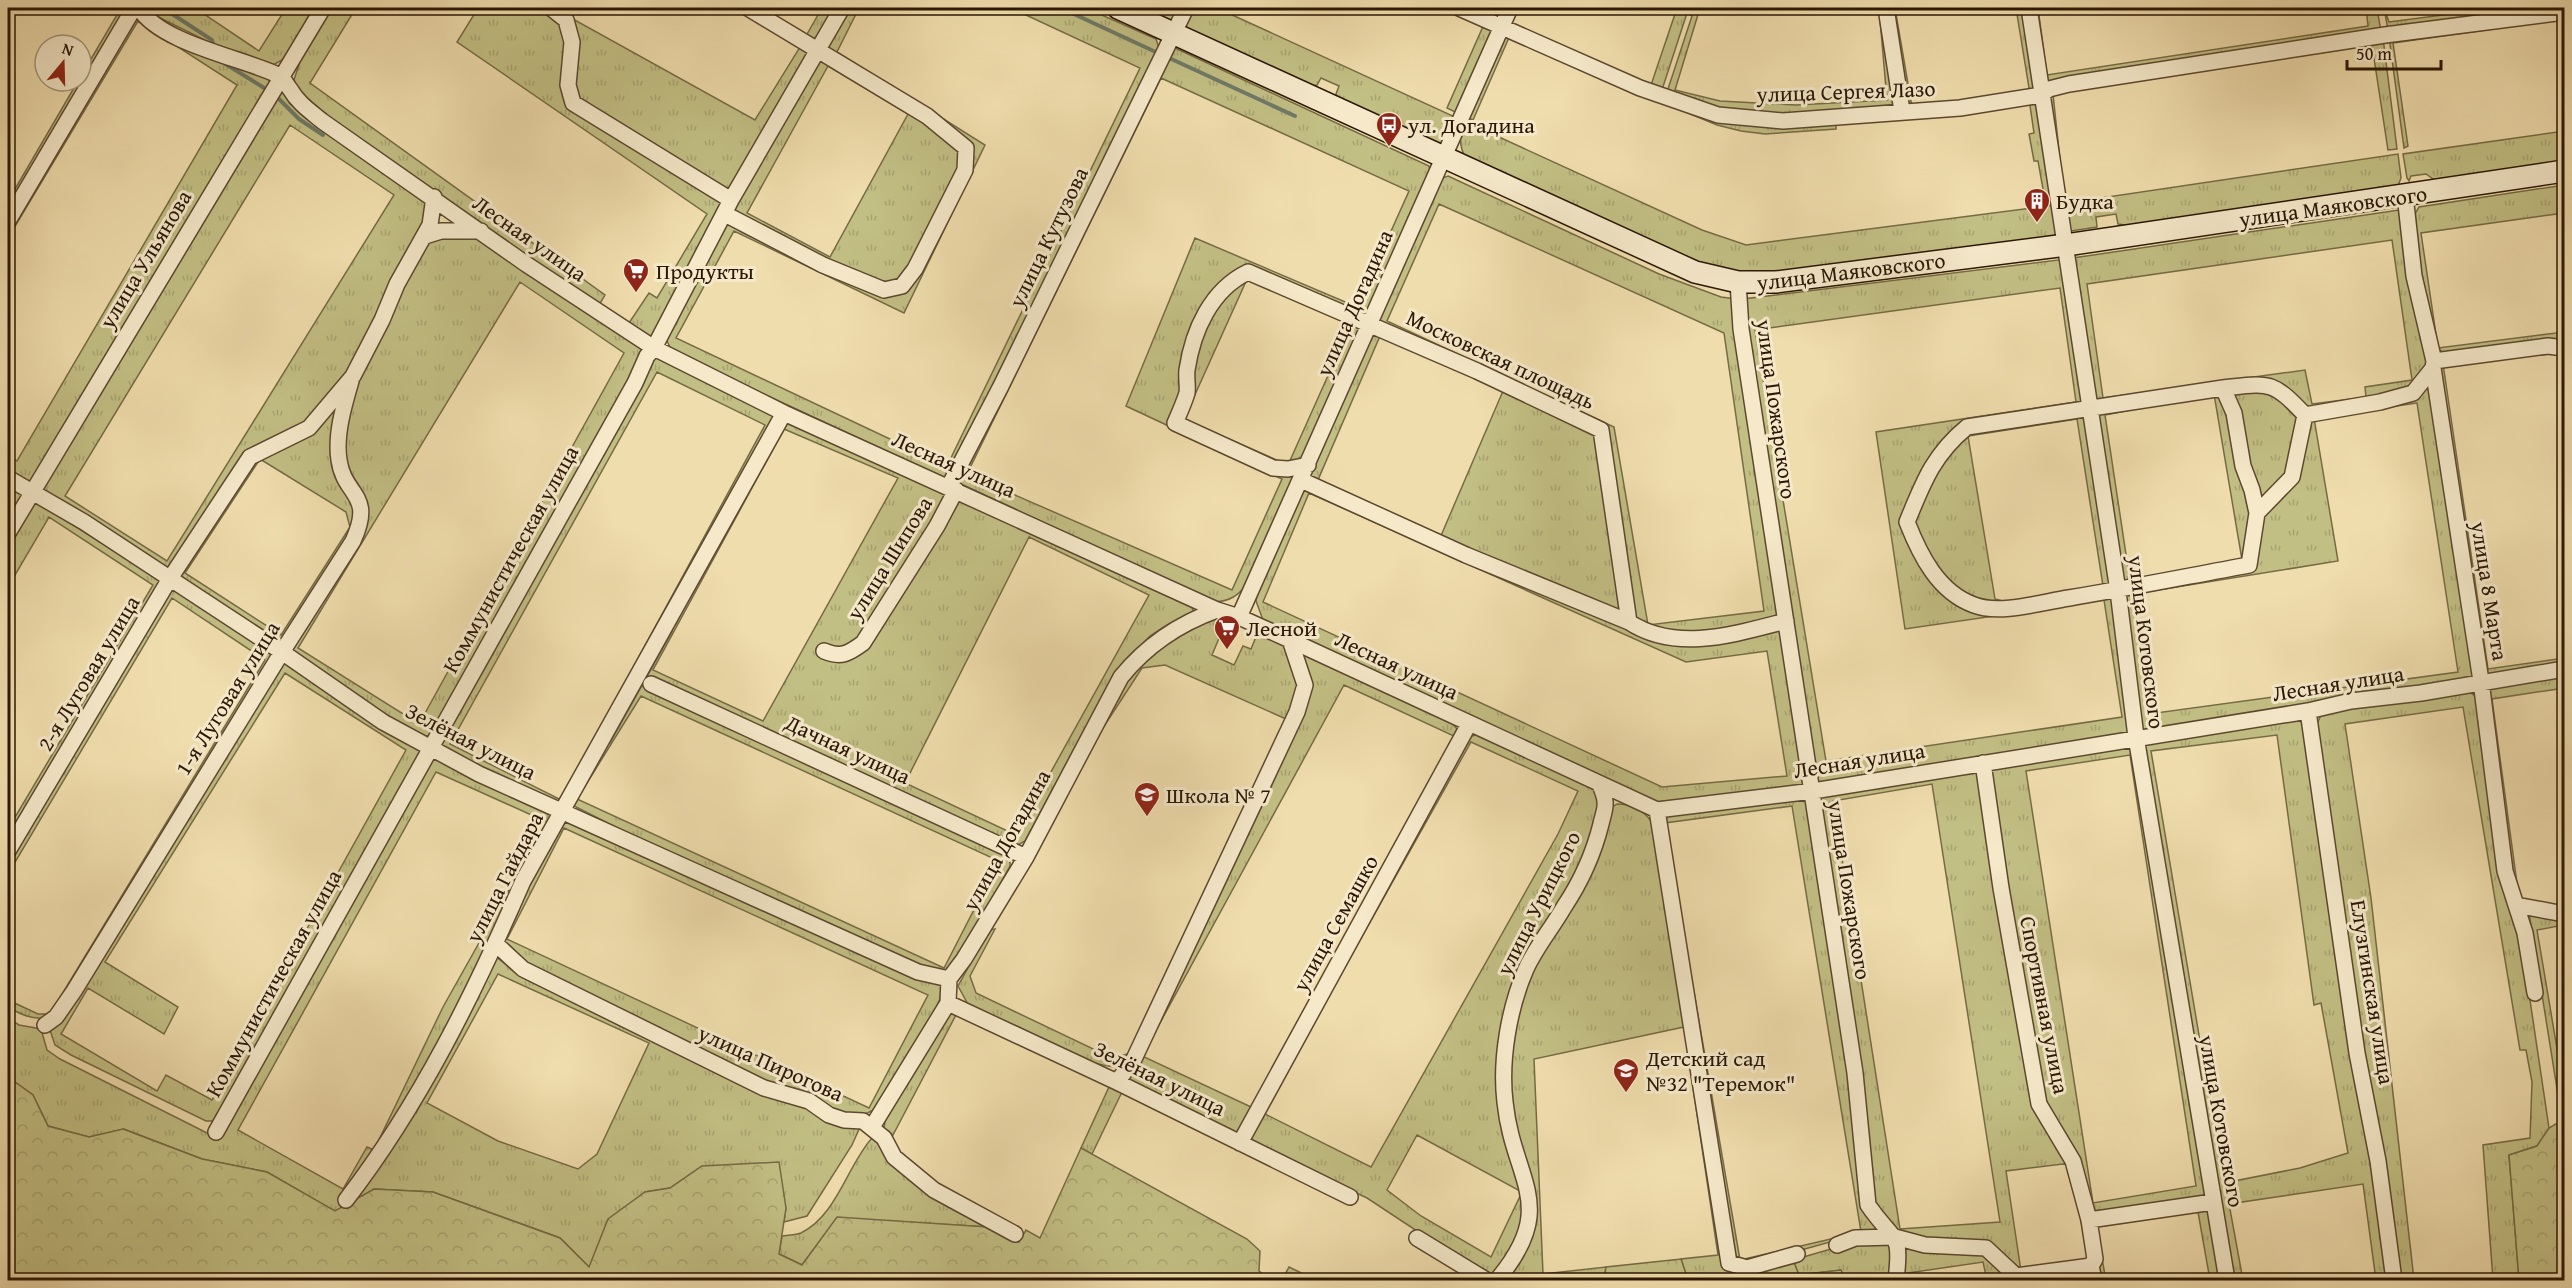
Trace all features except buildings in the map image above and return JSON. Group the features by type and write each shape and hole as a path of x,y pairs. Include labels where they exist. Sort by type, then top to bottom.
{"main road":[{"name":"улица Маяковского","path":"1118,8 1695,272 1738,282 1776,282 2066,245 2565,171"}],"street":[{"path":"8,221 134,8"},
{"path":"139,8 145,17 168,32 224,57 281,76"},
{"name":"улица Ульянова","path":"8,533 323,8"},
{"path":"551,8 566,20 572,42 568,85 573,103 728,207 823,265 884,290 902,286 915,269 965,170 966,148 927,116 748,8"},
{"name":"Коммунистическая улица","path":"216,1132 635,383 647,356 654,348 728,207 842,8"},
{"name":"улица Кутузова","path":"953,488 1185,8"},
{"name":"улица Сергея Лазо","path":"1459,8 1640,88 1718,115 1783,121 1959,108 2041,94 2049,89 2069,84 2385,35 2565,12"},
{"name":"улица Догадина","path":"1239,617 1510,8"},
{"path":"1886,8 1902,111"},
{"name":"улица Котовского","path":"2029,8 2118,591 2136,737 2227,1281"},
{"name":"Лесная улица","path":"281,76 297,100 322,122 434,197 606,318 654,348 784,413 1217,610 1239,617 1290,640 1624,797 1657,810 1812,791 2308,711 2351,701 2421,693 2481,681 2565,669"},
{"name":"улица 8 Марта","path":"2405,195 2415,276 2434,365 2481,681 2505,871 2525,933 2535,993"},
{"name":"1-я Луговая улица","path":"170,580 250,457 309,428 353,376 382,320 397,284 425,236 433,214 434,197"},
{"path":"425,236 441,231 481,231"},
{"path":"1308,465 1288,470 1273,468 1175,423 1187,391 1186,372 1198,327 1218,294 1233,279 1248,272 1369,323"},
{"name":"улица Пожарского","path":"1738,282 1741,329 1855,1073 1868,1206 1879,1222 1895,1237"},
{"name":"Московская площадь","path":"1369,323 1601,430 1629,622"},
{"path":"2305,415 2380,402 2413,393 2434,365 2548,346 2565,348"},
{"name":"1-я Луговая улица","path":"45,1024 56,1017 74,991 362,523 359,500 345,478 339,458 343,415 353,376"},
{"path":"2223,388 2234,413 2243,466 2257,513 2249,565 2118,591 2006,609 1974,606 1942,584 1920,555 1908,522 1925,480 1946,445 1967,428 2223,388 2265,384 2282,390 2305,415"},
{"name":"улица Гайдара","path":"346,1200 410,1110 495,944 523,881 784,413"},
{"path":"2257,513 2292,477 2305,415"},
{"name":"Зелёная улица","path":"8,478 84,522 282,652 383,722 479,774 918,972 949,979"},
{"path":"1301,480 1466,555 1629,622 1642,631 1671,639 1726,636 1786,621"},
{"name":"улица Шипова","path":"824,651 837,656 849,653 863,643 937,526 953,488"},
{"name":"2-я Луговая улица","path":"8,851 170,580"},
{"name":"улица Догадина","path":"949,979 964,959 1026,857 1121,677 1140,655 1166,635 1217,610"},
{"path":"1117,1082 1134,1059 1297,712 1305,685 1290,640"},
{"name":"Дачная улица","path":"651,684 1026,857"},
{"name":"Елузгинская улица","path":"2308,711 2356,1053 2378,1161 2394,1281"},
{"name":"улица Семашко","path":"1240,1143 1470,724"},
{"name":"Спортивная улица","path":"1983,763 2001,888 2039,1104 2073,1161 2089,1220 2095,1258 2092,1273"},
{"path":"1600,785 1605,802 1624,797"},
{"name":"улица Урицкого","path":"1497,1281 1518,1252 1528,1224 1530,1206 1528,1188 1518,1158 1505,1102 1504,1066 1509,1031 1527,968 1566,906 1590,855 1605,802"},
{"path":"1657,810 1728,1263 1747,1268 1797,1254"},
{"path":"2516,905 2565,914"},
{"name":"улица Пирогова","path":"495,944 523,969 764,1088 809,1101 829,1115 844,1120 863,1121 872,1127"},
{"path":"949,979 948,1003 872,1127 884,1138 894,1157 934,1190 1015,1234"},
{"name":"Зелёная улица","path":"948,1003 1117,1082 1350,1197"},
{"path":"2089,1220 2213,1202"},
{"path":"1837,1245 1855,1238 1895,1237 1924,1245 1986,1248 2016,1276 2092,1273"},
{"path":"1895,1237 1900,1249 1896,1281"},
{"path":"1417,1238 1486,1281"}],"green space":[{"path":"121,8 129,8 93,69 93,56"},
{"path":"148,8 195,8 259,51 286,8 315,8 284,59 273,65 223,49 150,13"},
{"path":"331,8 356,8 310,83 605,295 598,307 324,115 300,94 293,83 301,58"},
{"path":"478,8 577,8 571,18 755,120 800,47 809,54 655,335 648,336 627,326 649,293 657,298 707,214 457,42"},
{"path":"822,8 836,8 816,43 806,36"},
{"path":"850,8 859,8 837,52 985,145 904,313 734,231 676,338 947,466 1140,68 1011,8 1086,8 1156,39 1160,51 951,474 944,478 672,351 666,339 737,201","holes":["828,66 908,114 830,257 747,213"]},
{"path":"1134,8 1182,8 1169,24"},
{"path":"1190,8 1217,8 1455,117 1445,139 1436,147 1341,103 1336,94 1339,86 1321,78 1317,85 1306,87 1183,30"},
{"path":"1677,8 1700,8 1675,90 1720,101 1796,105 1887,100 1879,8 1898,108 1784,118 1719,111 1666,95 1692,16 1687,13 1661,93 1650,88"},
{"path":"1888,8 1895,8 1912,107 1904,108"},
{"path":"2016,8 2025,8 2036,93 2030,94"},
{"path":"2032,8 2038,8 2047,75 2368,26 2366,8 2377,8 2381,32 2043,87"},
{"path":"2384,8 2389,22 2497,8 2564,8 2388,30"},
{"path":"134,18 139,18 267,78 271,83 31,482 23,483 8,473 8,456 17,461 237,85 138,21 8,238 8,228 89,93 93,93 93,86"},
{"path":"2564,19 2393,43 2408,146 2404,148 2389,37"},
{"path":"1485,22 1496,27 1457,113 1447,108"},
{"path":"1505,31 1511,33 1473,120 1466,117"},
{"path":"2383,38 2397,149 2388,150 2372,45 2053,94 2064,198 2061,198 2049,91"},
{"path":"1175,48 1429,166 1431,176 1248,583 1233,597 1215,602 959,483 1167,54","holes":["1161,78 1409,191 1357,307 1195,238 1126,406 1282,479 1232,590 967,474","1248,277 1352,322 1288,465 1184,419"]},
{"path":"281,88 290,104 427,198 428,215 345,381 308,425 249,455 170,574 40,492","holes":["290,125 394,195 167,561 65,496"]},
{"path":"1635,91 1717,118 2037,98 2053,198 2045,200 2038,161 2034,161 2029,134 2034,133 2029,99 1836,123 1836,129 1765,134 1717,125"},
{"path":"71,93 79,93 8,213 8,201"},
{"path":"1464,121 1702,230 1746,245 2055,205 2059,229 2056,239 1781,275 1719,273 1466,160 1460,141"},
{"path":"2564,131 2564,164 2440,184 2426,174 2411,176 2409,181 2407,178 2403,154"},
{"path":"2398,154 2401,178 2396,191 2140,227 2118,224 2116,214 2096,217 2097,227 2071,231 2060,204"},
{"path":"1448,176 1659,274 1721,297 1736,299 1781,616 1725,633 1670,636 1632,619 1605,428 1376,321 1440,179","holes":["1439,204 1724,333 1764,611 1648,625 1614,427 1387,321"]},
{"path":"2564,185 2564,213 2421,233 2438,348 2420,278 2415,214 2419,207"},
{"path":"2399,210 2404,215 2430,361 2412,390 2307,412 2284,388 2095,407 2073,258","holes":["2392,240 2412,380 2365,387 2366,397 2312,404 2305,370 2103,398 2087,284"]},
{"path":"478,236 641,346 642,352 632,379 436,730 428,736 398,725 359,701 292,653 292,645 366,524 366,501 345,457 346,421 353,395 375,338 429,239","holes":["520,282 624,353 419,724 298,648"]},
{"path":"2066,259 2086,406 1966,424 1905,522 1918,558 1972,609 2116,594 2133,734 1815,785 1743,299","holes":["2060,288 2076,402 1876,432 1905,629 2104,600 2122,717 1826,761 1755,330"]},
{"path":"1373,328 1598,433 1625,617 1467,553 1308,479","holes":["1380,336 1503,391 1440,538 1318,480"]},
{"path":"2564,332 2564,343 2445,355 2438,348"},
{"path":"655,356 772,413 774,421 561,804 443,748 440,742","holes":["657,372 765,425 561,800 450,744"]},
{"path":"2443,364 2488,669 2564,658 2564,663 2487,676 2439,373"},
{"path":"2431,374 2475,672 2468,681 2141,733 2122,593 2252,567 2260,514 2294,479 2308,417 2381,406","holes":["2417,403 2458,672 2149,714 2133,594 2338,561 2314,418"]},
{"path":"2265,387 2302,416 2290,475 2259,507 2229,391"},
{"path":"2222,391 2254,513 2247,562 2121,588 2095,412","holes":["2214,394 2242,560 2130,581 2105,415"]},
{"path":"343,392 336,429 354,498 356,526 279,645 175,577 253,459 310,431","holes":["260,459 346,512 350,527 281,635 185,573"]},
{"path":"2088,414 2115,589 2049,601 1999,604 1977,601 1958,593 1943,580 1911,523 1927,481 1968,430","holes":["2077,419 2103,586 2010,603 1995,599 1968,436"]},
{"path":"794,422 948,493 852,657 958,498 1193,606 1193,613 1150,636 1114,674 1025,841 1018,845 646,676 786,423","holes":["784,429 898,478 763,721 653,670","1029,537 1149,595 1016,835 905,783"]},
{"path":"8,483 22,494 22,502 8,525"},
{"path":"1306,485 1670,642 1783,625 1806,786 1657,802 1263,620 1256,601 1258,588","holes":["1309,493 1686,662 1767,651 1787,776 1662,787 1263,602"]},
{"path":"33,500 164,582 8,844 8,829 153,585 49,517 8,587 8,542"},
{"path":"170,584 273,651 275,658 53,1015 36,1018 24,1015 8,1007 8,1000 38,1014 50,1014 265,660 172,598 8,874 8,858"},
{"path":"1221,616 1227,619 1212,655 1234,665 1243,646 1251,649 1258,632 1283,644 1290,651 1298,691 1286,719 1165,665 1142,668 1103,728 1099,727 1123,687 1148,658 1179,636"},
{"path":"1302,653 1451,722 1457,729 1458,738 1239,1135 1127,1080 1302,713","holes":["1344,685 1454,736 1251,1107 1142,1056"]},
{"path":"282,660 423,750 216,1121 206,1121 71,1055 55,1045 49,1027","holes":["285,673 406,750 212,1100 166,1075 157,1091 61,1034 88,988 164,1034 178,1007 105,962"]},
{"path":"2564,674 2564,688 2492,699 2519,898 2513,885 2489,687"},
{"path":"638,684 1010,856 1010,866 961,955 944,972 920,967 715,877 574,806 573,800","holes":["641,696 999,861 944,968 577,799"]},
{"path":"2467,690 2479,699 2520,933 2549,1128 2537,1146 2509,1155 2519,1280 2493,1280 2483,1145 2530,1138 2532,1082 2526,1050 2520,1050 2463,707 2345,724 2371,898 2414,1280 2399,1280 2361,1053 2316,726 2322,713"},
{"path":"2297,717 2306,727 2390,1280 2376,1280 2363,1184 2229,1204 2243,1280 2232,1280 2141,741","holes":["2277,735 2314,1005 2321,1003 2348,1153 2300,1168 2224,1183 2151,751"]},
{"path":"1476,735 1590,786 1597,791 1600,803 1586,855 1539,935 1499,1067 1527,1201 1517,1242 1498,1269 1489,1276 1479,1272 1367,1198 1246,1141 1468,737","holes":["1471,742 1578,791 1558,834 1371,1167 1263,1113","1417,1135 1522,1192 1491,1257 1421,1216 1387,1190"]},
{"path":"2134,742 2209,1200 2092,1216 2043,1101 1989,766","holes":["2130,755 2196,1186 2093,1203 2026,771"]},
{"path":"430,754 554,816 404,1109 416,1113 495,956 519,975 750,1086 757,1092 771,1098 798,1103 836,1125 860,1127 852,1145 807,1216 784,1222 786,1208 702,1166 670,1188 645,1192 589,1267 560,1238 433,1192 374,1189 335,1212 267,1172 202,1159 124,1129 89,1137 48,1126 33,1095 8,1077 8,1018 19,1025 41,1029 47,1050 60,1059 217,1138","holes":["436,772 547,822 443,1007 374,1150 367,1147 343,1189 238,1130","498,974 649,1043 597,1154 578,1169 498,1141 427,1103"]},
{"path":"1980,768 1987,797 1998,888 2038,1108 2071,1163 2086,1220 2092,1259 2088,1264 2017,1274 1985,1244 1938,1244 1903,1237 1887,1227 1870,1204 1857,1072 1816,795","holes":["1932,784 2000,1222 1900,1229 1833,801","2071,1163 2088,1261 2021,1271 2006,1171"]},
{"path":"1808,796 1852,1072 1865,1207 1876,1226 1887,1235 1855,1235 1748,1265 1732,1261 1662,824 1664,814","holes":["1792,806 1861,1232 1740,1260 1665,823"]},
{"path":"1617,804 1636,808 1651,821 1726,1266 1746,1271 1743,1280 1688,1280 1681,1259 1718,1255 1684,1027 1534,1059 1543,1274 1606,1267 1604,1280 1506,1280 1521,1257 1525,1163 1512,1107 1510,1073 1513,1038 1529,974 1611,808"},
{"path":"565,818 941,985 943,992 930,1021 877,1108 862,1116 849,1116 769,1085 753,1074 739,1070 525,965 509,952 502,937 526,882","holes":["564,828 928,995 869,1108 507,939"]},
{"path":"2529,913 2564,919 2564,925 2537,930 2564,1090 2564,1119 2562,1120"},
{"path":"995,929 970,976 976,993 1112,1058 1131,1053 1120,1067 1107,1066 1068,1053 970,1008 958,986 989,930"},
{"path":"950,1011 957,1013 893,1135 884,1129 885,1121"},
{"path":"8,1077 33,1095 48,1126 89,1137 123,1129 202,1159 267,1172 335,1211 374,1189 433,1192 560,1238 589,1267 608,1219 645,1192 670,1188 702,1166 779,1162 786,1208 779,1254 802,1265 837,1217 988,1227 1019,1242 1026,1230 1040,1238 1081,1148 1247,1239 1260,1251 1259,1271 1271,1280 8,1280"},
{"path":"1109,1087 1122,1092 1092,1154 1081,1148"},
{"path":"2564,1119 2564,1280 2519,1280 2509,1155 2537,1146 2549,1128"},
{"path":"872,1138 988,1227 837,1218 802,1265 779,1254 782,1236 801,1233 824,1214"},
{"path":"2210,1205 2223,1280 2210,1280 2198,1212 2096,1227 2106,1280 2097,1280 2092,1223"},
{"path":"1893,1240 1893,1280 1845,1280 1841,1270 1799,1275 1793,1260 1855,1242"},
{"path":"1900,1242 1985,1252 2015,1278 1987,1280 1983,1262 1908,1273 1909,1280 1899,1280"},
{"path":"1681,1259 1688,1280 1604,1280 1606,1267"},
{"path":"1793,1260 1799,1275 1841,1270 1845,1280 1743,1280 1746,1271"},
{"path":"1289,1267 1316,1280 1282,1280"},
{"path":"2089,1268 2091,1280 2083,1280 2081,1273 2016,1278"}],"waterway":[{"path":"163,8 212,40 214,48"},
{"path":"1061,8 1160,54"},
{"path":"1167,57 1295,116"},
{"path":"224,63 269,91"},
{"path":"275,95 299,119 323,135"},
{"path":"609,742 671,631"}],"place":[{"name":"ул. Догадина","path":"1389,148"},
{"name":"Будка","path":"2037,224"},
{"name":"Продукты","path":"636,294"},
{"name":"Лесной","path":"1227,651"},
{"name":"Школа № 7","path":"1147,818"},
{"name":"Детский сад №32 \"Теремок\"","path":"1626,1094"}]}
